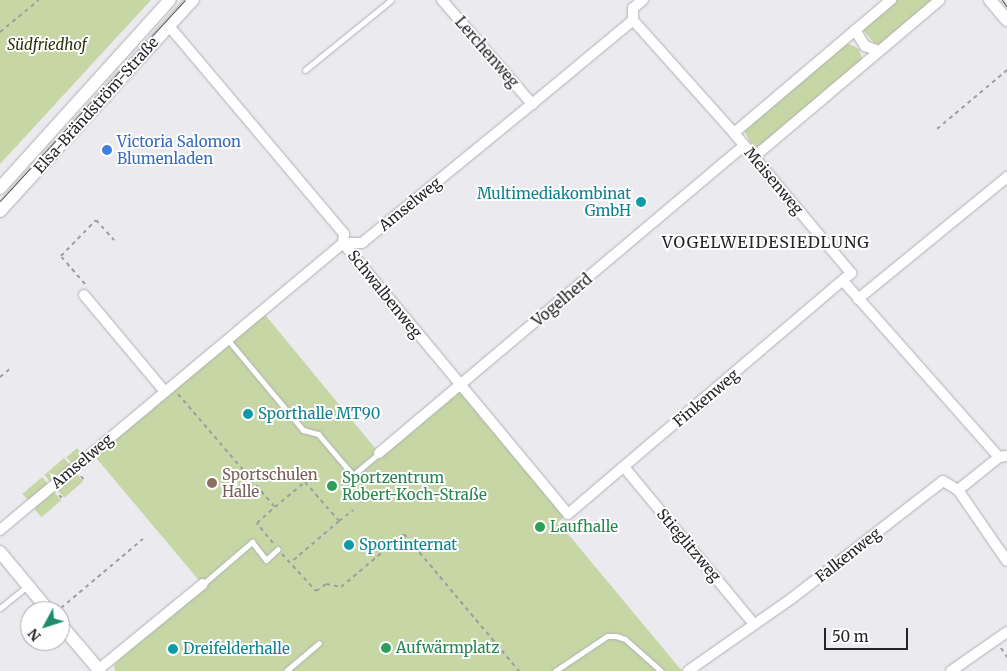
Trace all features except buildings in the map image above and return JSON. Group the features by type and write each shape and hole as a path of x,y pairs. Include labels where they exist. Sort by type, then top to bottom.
{"street":[{"name":"Elsa-Brändström-Straße","path":"0,188 170,0"},
{"name":"Elsa-Brändström-Straße","path":"0,211 193,0"},
{"name":"Lerchenweg","path":"442,0 532,104"},
{"name":"Amselweg","path":"0,530 343,243 362,243 532,104 633,20 633,8 643,0"},
{"path":"734,133 891,0"},
{"path":"754,158 940,0"},
{"path":"990,0 1007,20"},
{"name":"Meisenweg","path":"633,20 734,133 851,272 844,282"},
{"name":"Schwalbenweg","path":"169,26 344,234 343,243 568,514"},
{"path":"856,30 865,46 879,51"},
{"name":"Vogelherd","path":"379,453 744,146"},
{"path":"858,299 1007,177"},
{"path":"844,282 1003,456 958,490 1007,561"},
{"name":"Finkenweg","path":"568,514 844,282"},
{"path":"84,295 168,390"},
{"name":"Stieglitzweg","path":"624,467 753,623"},
{"name":"Falkenweg","path":"688,671 753,623 791,599 943,482 958,490"},
{"path":"0,552 41,601"},
{"path":"70,636 99,670 203,584"},
{"path":"950,671 1007,632"}],"lane":[{"path":"305,70 391,0"},
{"path":"228,340 303,430 318,434 353,475 379,453"},
{"path":"203,584 252,542 266,560 278,549"},
{"path":"0,608 27,585"},
{"path":"555,671 607,636 616,636 625,639 661,671"},
{"path":"286,671 319,643"}],"path":[{"path":"0,32 39,0"},
{"path":"937,129 1007,70"},
{"path":"84,295 86,285 61,256 96,220 114,240"},
{"path":"0,377 10,369"},
{"path":"168,390 276,507"},
{"path":"339,521 305,482 257,522 278,549 316,591 326,584 341,587 404,534 519,671"},
{"path":"291,562 353,510"},
{"path":"69,601 143,539"}],"green space":[{"name":"Südfriedhof","path":"0,0 151,0 0,164"},
{"path":"897,0 933,0 880,45 874,43 863,30"},
{"path":"847,43 859,49 862,59 757,148 752,145 743,129"},
{"name":"Sportzentrum Robert-Koch-Straße","path":"262,311 379,453 460,386 568,514 558,522 682,671 115,671 114,665 202,584 92,453"},
{"path":"77,448 84,456 74,465 66,457"},
{"path":"64,458 71,466 52,483 44,475"},
{"path":"76,473 83,481 64,498 57,489"},
{"path":"42,477 49,485 30,502 22,494"},
{"path":"54,492 61,500 42,517 34,509"}],"tram line":[{"path":"0,201 185,0"},
{"path":"1002,0 1007,7"}],"place":[{"name":"Victoria Salomon Blumenladen","path":"107,150"},
{"name":"Multimediakombinat GmbH","path":"641,202"},
{"name":"Sporthalle MT90","path":"248,414"},
{"name":"Sportschulen Halle","path":"212,483"},
{"name":"Sportzentrum Robert-Koch-Straße","path":"332,486"},
{"name":"Laufhalle","path":"540,527"},
{"name":"Sportinternat","path":"349,545"},
{"name":"Aufwärmplatz","path":"386,648"},
{"name":"Dreifelderhalle","path":"173,649"}],"district":[{"name":"VOGELWEIDESIEDLUNG","path":"766,242"}]}
